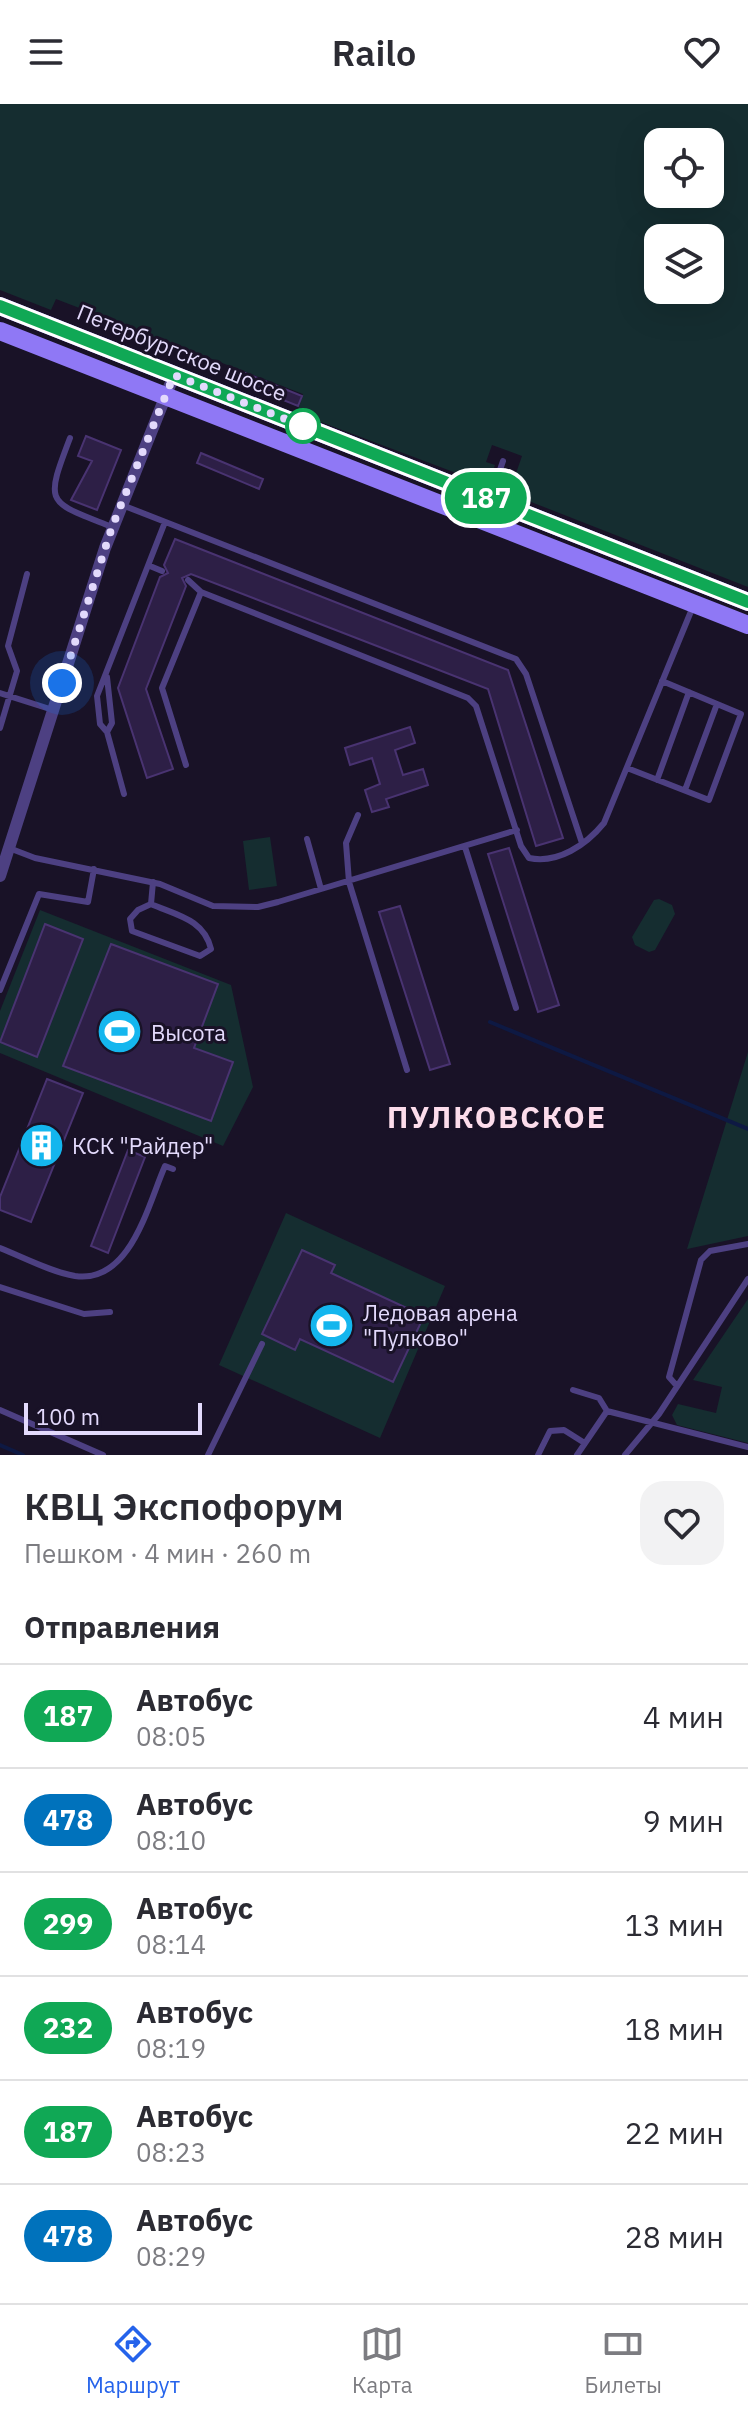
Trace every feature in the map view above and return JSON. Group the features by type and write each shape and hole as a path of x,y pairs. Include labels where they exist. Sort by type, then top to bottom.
{"main road":[{"name":"Петербургское шоссе","path":"0,306 748,602"},
{"path":"0,331 748,625"}],"street":[{"path":"0,876 112,527 174,375"}],"lane":[{"path":"70,438 53,484 54,496 61,506 112,527"},
{"path":"490,499 503,461"},
{"path":"122,505 516,659 526,674 582,843"},
{"path":"124,794 107,732 100,724 97,704 165,522"},
{"path":"150,566 162,571"},
{"path":"0,728 17,671 8,646 27,574"},
{"path":"188,580 201,592 468,698 476,706 529,858 541,860 576,849 604,823 694,604"},
{"path":"186,765 162,688 201,592"},
{"path":"107,676 112,723 107,732"},
{"path":"627,768 709,800 741,714 662,681"},
{"path":"657,780 689,692"},
{"path":"0,693 53,710"},
{"path":"685,790 717,704"},
{"path":"358,815 346,843 349,882 407,1070"},
{"path":"9,848 35,858 153,882 213,906 240,908 258,907 349,882 517,830"},
{"path":"307,839 321,889"},
{"path":"465,847 516,1008"},
{"path":"0,990 39,894 88,902 94,869"},
{"path":"151,904 153,882"},
{"path":"151,904 196,923 203,929 211,949 200,956 132,931 130,919 138,910 151,904"},
{"path":"0,1248 75,1276 95,1275 110,1269 126,1254 165,1166 173,1169"},
{"path":"677,1386 669,1377 701,1260 710,1251 748,1244"},
{"path":"625,1455 677,1386 747,1283"},
{"path":"0,1287 84,1314 110,1312"},
{"path":"208,1455 262,1344"},
{"path":"573,1390 599,1398 607,1411 748,1447"},
{"path":"0,1410 103,1455"},
{"path":"577,1455 607,1411"},
{"path":"538,1455 550,1431 564,1430 583,1442"}],"green space":[{"path":"0,104 748,104 748,587 498,489 502,479 514,479 522,456 492,445 486,462 495,465 488,485 297,413 303,394 56,299 51,310 0,290"},
{"path":"270,837 277,886 249,890 243,841"},
{"path":"654,900 672,905 675,914 655,950 649,952 635,945 632,937"},
{"name":"Высота","path":"40,910 231,985 253,1087 223,1146 0,1053 0,1011"},
{"path":"748,1052 748,1236 687,1249"},
{"name":"Ледовая арена \"Пулково\"","path":"286,1213 445,1286 380,1438 219,1365"},
{"path":"748,1299 748,1443 677,1425 672,1415 678,1404 716,1413 722,1387 693,1380"}],"building":[{"path":"240,371 302,396 298,406 236,381"},
{"path":"86,436 121,450 97,510 71,500 92,461 78,456"},
{"path":"201,453 263,479 259,489 197,463"},
{"path":"175,539 508,670 563,838 536,846 488,689 191,574 182,578 186,586 146,689 173,769 147,778 118,688 160,577 168,573 164,565"},
{"path":"410,727 415,743 395,750 403,775 423,769 428,785 386,799 389,807 372,812 365,790 380,784 372,758 350,765 345,748"},
{"path":"509,848 559,1005 538,1012 488,854"},
{"path":"400,906 450,1064 430,1070 379,912"},
{"path":"45,924 83,939 37,1057 0,1042"},
{"path":"111,944 218,984 194,1048 233,1062 211,1121 63,1066"},
{"name":"КСК \"Райдер\"","path":"47,1079 83,1093 31,1222 0,1210 0,1197"},
{"path":"128,1150 145,1157 108,1253 91,1246"},
{"path":"302,1250 335,1265 331,1273 424,1316 393,1382 300,1339 295,1350 262,1334"}],"waterway":[{"path":"490,1022 748,1129"},
{"path":"0,1445 23,1455"}],"bus line":[{"name":"187","path":"0,306 748,602"}],"place":[{"name":"Высота","path":"120,1032"},
{"name":"КСК \"Райдер\"","path":"41,1145"},
{"name":"Ледовая арена \"Пулково\"","path":"332,1325"}],"district":[{"name":"ПУЛКОВСКОЕ","path":"497,1116"}],"route":[{"path":"62,683 112,527 174,375 303,426"}]}
